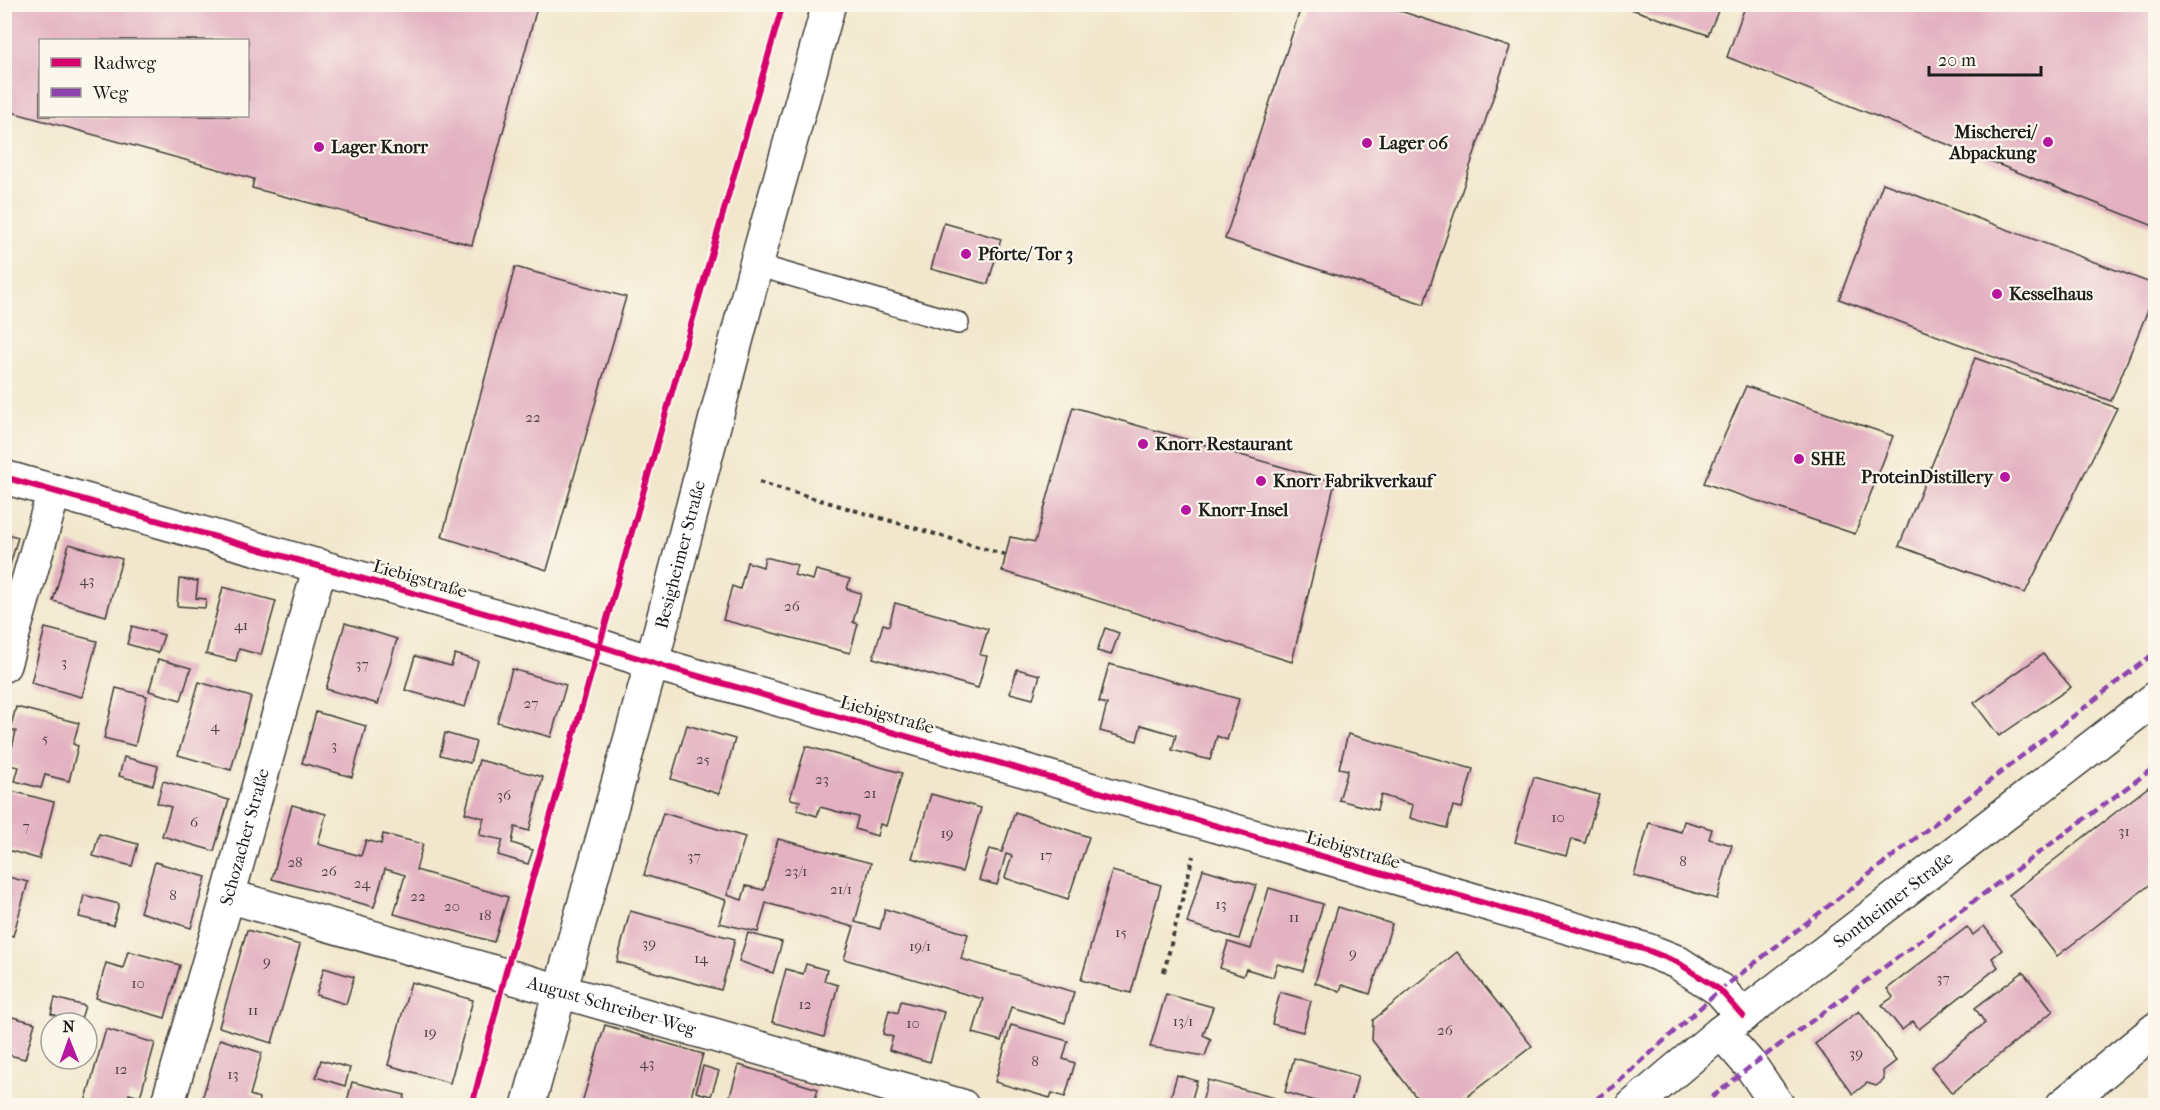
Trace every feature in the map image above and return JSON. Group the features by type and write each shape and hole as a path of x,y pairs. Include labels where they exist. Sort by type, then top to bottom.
{"street":[{"name":"Besigheimer Straße","path":"528,1106 652,662 756,265 829,4"},
{"name":"Liebigstraße","path":"4,477 320,566 1647,950 1677,962 1720,990 1751,1066 1778,1106"},
{"path":"4,665 54,492"},
{"name":"Schozacher Straße","path":"167,1106 320,566"},
{"name":"Sontheimer Straße","path":"1633,1106 1732,1024 2156,698"},
{"name":"August-Schreiber-Weg","path":"228,896 962,1106"},
{"path":"2062,1106 2156,1029"}],"lane":[{"path":"756,265 958,323"}],"path":[{"path":"759,482 1006,555"},
{"path":"1164,972 1202,822"}],"building":[{"name":"Lager Knorr","path":"4,4 538,4 472,245 252,188 254,179 4,110"},
{"name":"Lager 06","path":"1302,4 1379,4 1510,47 1424,304 1225,239"},
{"path":"1616,4 1721,4 1708,35"},
{"name":"Mischerei/ Abpackung","path":"1746,4 2156,4 2156,227 1727,57"},
{"name":"Kesselhaus","path":"1883,183 2156,285 2156,290 2111,401 1839,299"},
{"name":"Pforte/ Tor 3","path":"944,223 1001,239 988,284 931,269"},
{"path":"515,267 626,297 547,570 442,537"},
{"name":"ProteinDistillery","path":"1975,358 2117,408 2025,593 1899,546"},
{"name":"SHE","path":"1746,386 1893,436 1855,534 1704,483"},
{"name":"Knorr-Insel","path":"1073,407 1335,482 1292,662 1002,571 1010,537 1035,542"},
{"path":"4,533 18,537 5,582 4,581"},
{"path":"69,544 122,559 106,616 53,601"},
{"path":"765,557 797,565 794,575 813,580 816,570 850,579 847,589 861,593 853,622 858,624 850,653 723,620 732,586 740,589 747,562 763,567"},
{"path":"179,579 198,581 196,598 206,599 205,608 177,606"},
{"path":"223,587 276,601 261,655 239,649 236,661 206,654"},
{"path":"895,603 988,629 980,655 987,656 978,688 873,658 883,624 889,626"},
{"path":"345,623 397,639 378,704 326,689"},
{"path":"132,626 164,635 158,653 127,644"},
{"path":"45,628 97,641 82,697 31,683"},
{"path":"1105,628 1119,633 1111,655 1097,651"},
{"path":"455,654 478,661 465,707 405,690 415,656 451,666"},
{"path":"2043,654 2071,687 1999,736 1974,703"},
{"path":"158,659 191,668 181,700 149,691"},
{"path":"1109,664 1239,699 1227,740 1217,736 1210,760 1172,750 1176,735 1141,725 1137,741 1100,731 1107,704 1099,702"},
{"path":"512,669 566,685 551,737 497,722"},
{"path":"1017,669 1040,675 1033,699 1010,693"},
{"path":"199,682 251,697 231,770 178,755"},
{"path":"116,688 147,696 135,746 104,738"},
{"path":"16,707 79,723 73,744 78,746 69,781 45,775 41,788 15,781 19,767 8,765 16,731 10,730"},
{"path":"316,712 366,726 352,777 302,763"},
{"path":"687,725 735,739 719,794 671,779"},
{"path":"445,733 476,742 470,763 440,755"},
{"path":"1348,734 1473,769 1462,808 1453,806 1447,828 1410,818 1413,805 1381,795 1377,810 1339,800 1348,770 1339,768"},
{"path":"806,746 902,773 886,826 880,824 877,836 855,829 858,817 820,807 817,816 797,810 800,801 790,799"},
{"path":"124,757 158,766 153,785 119,776"},
{"path":"479,760 543,777 529,831 515,827 512,843 533,850 528,864 498,855 503,840 479,835 484,818 465,813"},
{"path":"1534,777 1599,795 1585,843 1571,839 1566,856 1515,842"},
{"path":"163,781 229,800 214,851 162,836 171,807 157,803"},
{"path":"2156,781 2156,880 2057,956 2009,895"},
{"path":"4,789 54,802 39,859 4,849"},
{"path":"931,794 981,808 962,872 912,858"},
{"path":"292,805 326,814 318,844 361,856 366,840 381,844 383,834 423,844 416,870 508,897 494,942 394,914 405,875 385,869 374,907 272,879"},
{"path":"1015,812 1089,837 1068,899 1005,878 1012,856 1006,854 997,885 979,880 989,849 1002,852"},
{"path":"663,813 745,837 727,895 742,900 746,886 764,890 778,839 871,863 855,922 880,929 885,909 968,934 961,959 1074,992 1065,1023 1011,1007 1001,1041 973,1033 983,999 844,959 854,927 766,903 758,932 719,923 726,900 644,875"},
{"path":"1684,821 1712,829 1709,839 1732,845 1717,899 1634,876 1649,823 1681,832"},
{"path":"99,834 138,844 132,866 93,856"},
{"path":"155,862 206,877 191,928 140,912"},
{"path":"1203,869 1256,885 1239,939 1187,923"},
{"path":"1112,871 1161,885 1131,993 1081,980"},
{"path":"4,876 28,882 13,936 4,933"},
{"path":"1269,888 1323,904 1303,971 1277,964 1273,977 1246,969 1243,976 1220,968 1228,942 1251,949"},
{"path":"84,895 119,904 113,925 79,917"},
{"path":"1338,907 1392,924 1370,994 1342,985 1340,991 1315,983"},
{"path":"630,911 735,939 721,990 617,962"},
{"path":"1984,926 2002,950 1992,958 1998,967 1919,1029 1913,1021 1902,1030 1882,1005 1893,997 1887,989 1967,927 1973,935"},
{"path":"247,930 300,945 272,1043 219,1027"},
{"path":"748,933 782,942 773,973 739,961"},
{"path":"128,951 180,965 165,1018 96,998 106,963 123,968"},
{"path":"1457,952 1532,1046 1455,1106 1423,1106 1372,1040 1373,1020"},
{"path":"806,964 827,970 824,981 838,985 824,1037 772,1022 786,969 803,974"},
{"path":"324,968 354,977 346,1004 316,995"},
{"path":"2023,972 2053,1011 1952,1093 1931,1067 1985,1023 1975,1008"},
{"path":"411,982 473,1000 450,1083 388,1065"},
{"path":"1280,992 1311,1001 1303,1032 1272,1024"},
{"path":"1166,994 1213,1007 1203,1035 1211,1039 1205,1056 1150,1047"},
{"path":"55,998 85,1006 83,1011 52,1011"},
{"path":"901,1001 944,1012 930,1062 889,1050 893,1037 883,1034 889,1010 898,1013"},
{"path":"1859,1011 1896,1061 1883,1071 1884,1080 1876,1086 1867,1083 1853,1094 1815,1044"},
{"path":"5,1015 35,1023 25,1059 5,1054"},
{"path":"605,1025 703,1054 690,1100 699,1102 698,1106 581,1106"},
{"path":"1011,1025 1068,1041 1063,1059 1075,1063 1065,1097 1052,1093 1050,1098 995,1082"},
{"path":"106,1029 155,1043 140,1097 129,1094 126,1106 84,1106 94,1071 99,1071 99,1054"},
{"path":"220,1039 262,1053 250,1095 259,1098 258,1106 200,1106"},
{"path":"1294,1058 1358,1076 1350,1106 1332,1106 1285,1092"},
{"path":"321,1060 350,1068 345,1086 316,1077"},
{"path":"739,1065 818,1089 813,1106 727,1106"},
{"path":"703,1066 719,1071 711,1096 696,1092"},
{"path":"1177,1075 1197,1081 1190,1106 1168,1106"},
{"path":"1208,1080 1275,1098 1273,1106 1201,1106"},
{"path":"352,1082 405,1095 402,1106 346,1106"}],"marked path":[{"path":"1586,1106 1613,1087 1720,990 2156,652"},
{"path":"1701,1106 1751,1066 2156,766"}],"cycle path":[{"path":"472,1106 505,975 783,4"},
{"path":"4,477 600,646 1647,950 1677,962 1720,990 1743,1016"}],"place":[{"name":"Mischerei/ Abpackung","path":"2048,142"},
{"name":"Lager 06","path":"1367,143"},
{"name":"Lager Knorr","path":"319,147"},
{"name":"Pforte/ Tor 3","path":"966,254"},
{"name":"Kesselhaus","path":"1997,294"},
{"name":"Knorr Restaurant","path":"1143,444"},
{"name":"SHE","path":"1799,459"},
{"name":"ProteinDistillery","path":"2005,477"},
{"name":"Knorr Fabrikverkauf","path":"1261,481"},
{"name":"Knorr-Insel","path":"1186,510"}]}
